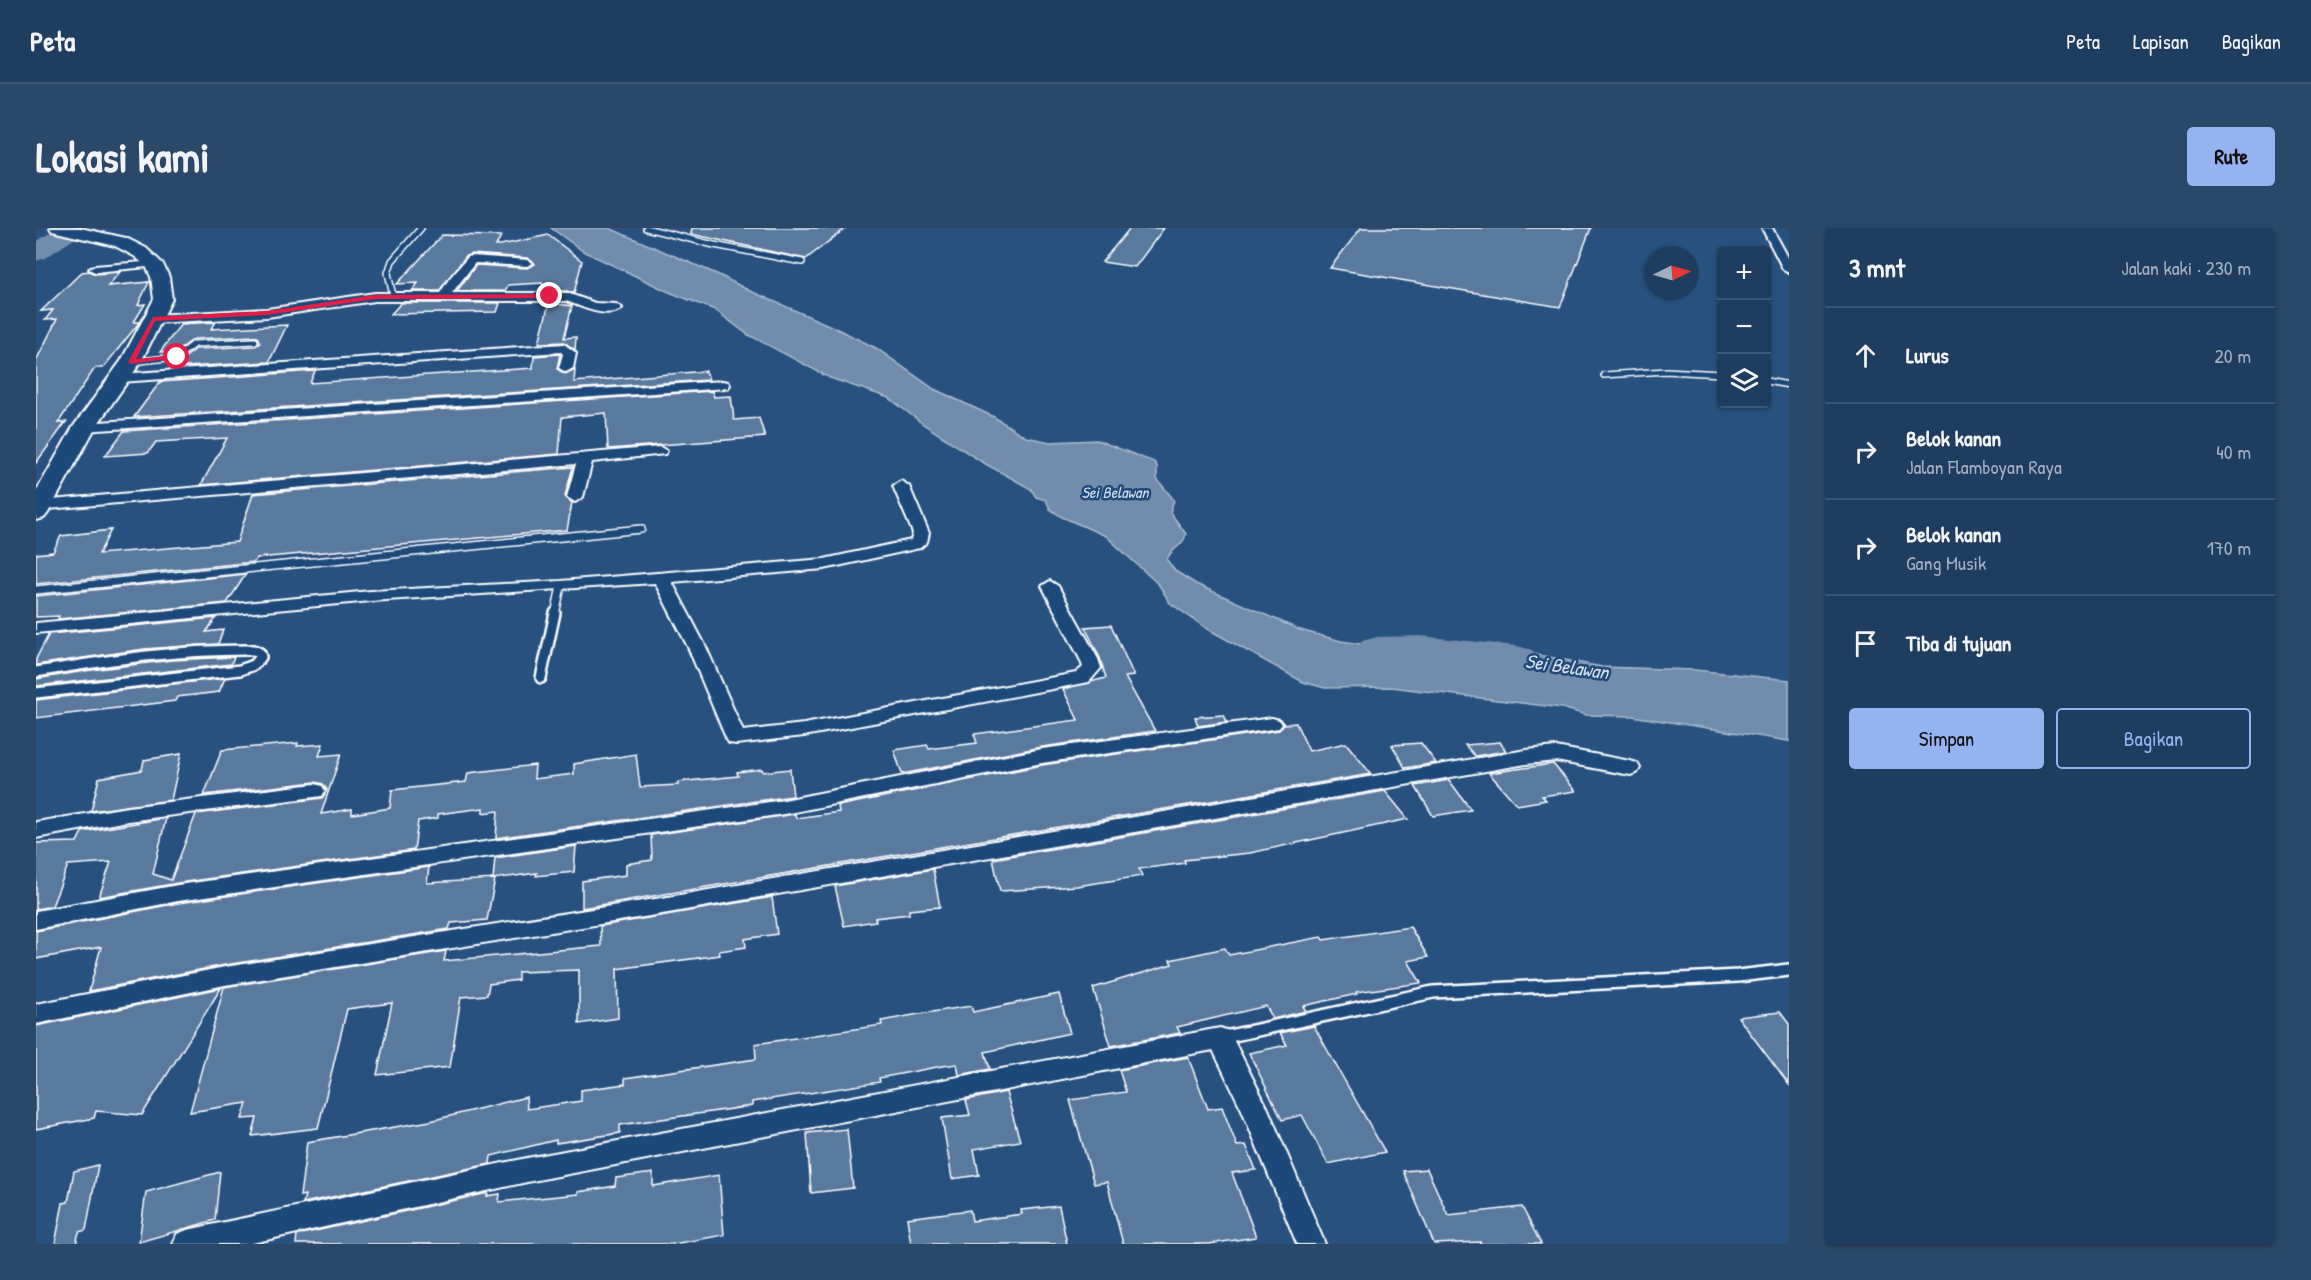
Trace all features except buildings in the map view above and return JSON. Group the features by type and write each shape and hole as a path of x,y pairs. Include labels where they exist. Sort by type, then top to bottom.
{"main road":[{"path":"40,500 84,427 125,370 161,307 164,293 154,264 140,252 120,242 58,228"}],"street":[{"path":"1767,228 1789,269"},
{"path":"1775,242 1789,243"},
{"path":"444,297 453,281 473,257 527,263"},
{"path":"95,269 154,264"},
{"path":"153,319 267,313 393,296 567,297 593,307 616,308"},
{"path":"125,370 564,348 570,353 566,368"},
{"path":"84,427 723,385"},
{"path":"40,500 585,459 660,451"},
{"path":"575,497 585,459"},
{"path":"36,628 371,596 561,586 824,564 919,542 921,533 901,486"},
{"path":"661,578 697,647 736,738 825,727 1082,678 1089,674 1092,668 1089,659 1050,586"},
{"path":"36,920 178,893 784,807 1042,756 1272,723"},
{"path":"36,1014 225,976 668,906 1526,757 1556,754 1630,768"},
{"path":"36,830 128,814 315,790"},
{"path":"187,1244 527,1170 1220,1038 1256,1109 1311,1244"}],"lane":[{"path":"393,296 388,273 392,261 422,228"},
{"path":"646,228 714,245 802,262"},
{"path":"125,370 177,357 194,344 255,341"},
{"path":"1604,375 1674,371 1717,374"},
{"path":"1771,382 1789,385"},
{"path":"36,590 641,529"},
{"path":"541,678 561,586"},
{"path":"36,672 132,656 204,650 254,650 260,653 261,657 254,664 240,670 36,693"},
{"path":"1220,1038 1433,992 1727,977 1789,970"}],"water":[{"name":"Sei Belawan","path":"551,228 609,228 719,275 876,348 934,389 994,417 1026,437 1050,442 1097,440 1154,462 1157,466 1157,479 1174,500 1170,512 1186,534 1183,542 1167,560 1175,571 1196,584 1300,630 1341,641 1382,647 1421,646 1449,654 1465,650 1507,649 1602,667 1695,670 1789,680 1789,741 1632,716 1586,715 1562,708 1391,687 1325,688 1303,682 1206,628 1170,603 1159,585 1106,536 1062,517 1050,509 1046,500 1036,497 1031,489 982,462 923,424 889,398 830,378 747,334 715,310 669,292 583,251"}],"waterway":[{"name":"Sei Belawan","path":"36,253 74,228"},
{"name":"Sei Belawan","path":"1377,650 1420,649 1517,659"}],"route":[{"path":"177,357 131,362 153,319 267,313 375,297 550,296"}]}
